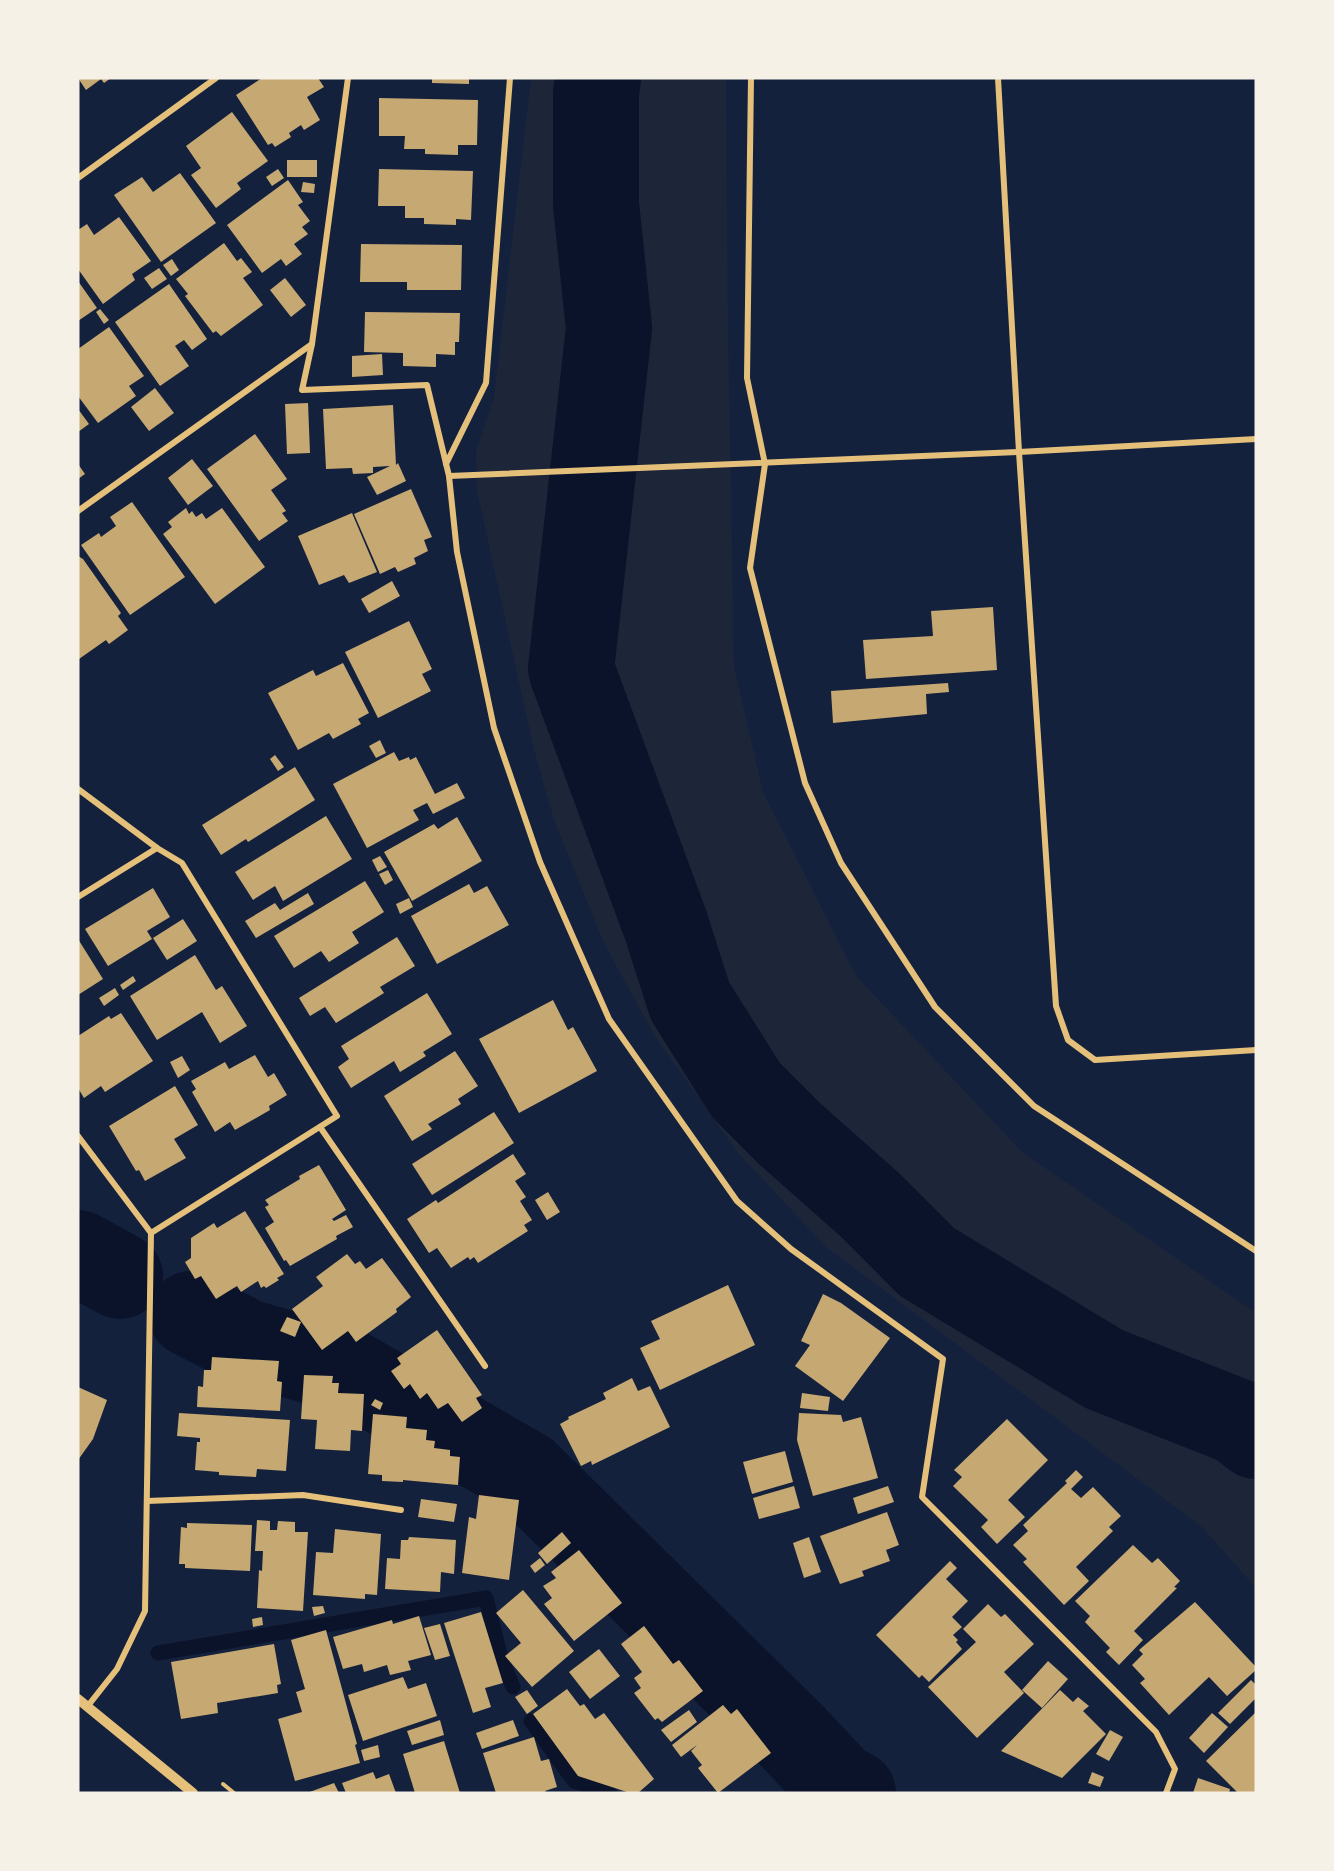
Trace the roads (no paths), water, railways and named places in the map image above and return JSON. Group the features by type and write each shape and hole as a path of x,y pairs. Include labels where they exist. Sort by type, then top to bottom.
{"street":[{"path":"78,178 216,78"},
{"path":"348,78 312,344 302,390 427,385 449,476 457,552 494,728 540,862 609,1019 737,1201 791,1249 943,1359 922,1497 1155,1732 1175,1769 1166,1793"},
{"path":"446,464 486,383 510,78"},
{"path":"751,78 747,378 765,464 750,568 805,783 842,862 935,1007 1034,1106 1256,1251"},
{"path":"998,78 1019,453 1056,1006 1068,1040 1095,1060 1256,1050"},
{"path":"78,511 312,344"},
{"path":"449,476 1019,453 1256,439"},
{"path":"78,789 157,848 182,863 337,1116 151,1233"},
{"path":"78,897 157,848"},
{"path":"320,1126 485,1366"},
{"path":"78,1136 151,1233 145,1611 117,1669 87,1707"},
{"path":"147,1501 303,1495 401,1510"},
{"path":"78,1699 193,1793"}],"waterway":[{"path":"598,78 596,204 609,328 571,669 666,926 690,1001 746,1090 790,1134 869,1204 927,1262 1104,1369 1238,1422 1256,1436"},
{"path":"78,1253 120,1276"},
{"path":"191,1314 246,1342 347,1371 525,1473 793,1737 839,1786 853,1793"},
{"path":"158,1653 486,1598 501,1658 513,1687"},
{"path":"531,1721 574,1781 610,1793"},
{"path":"824,1793 839,1786"}]}
